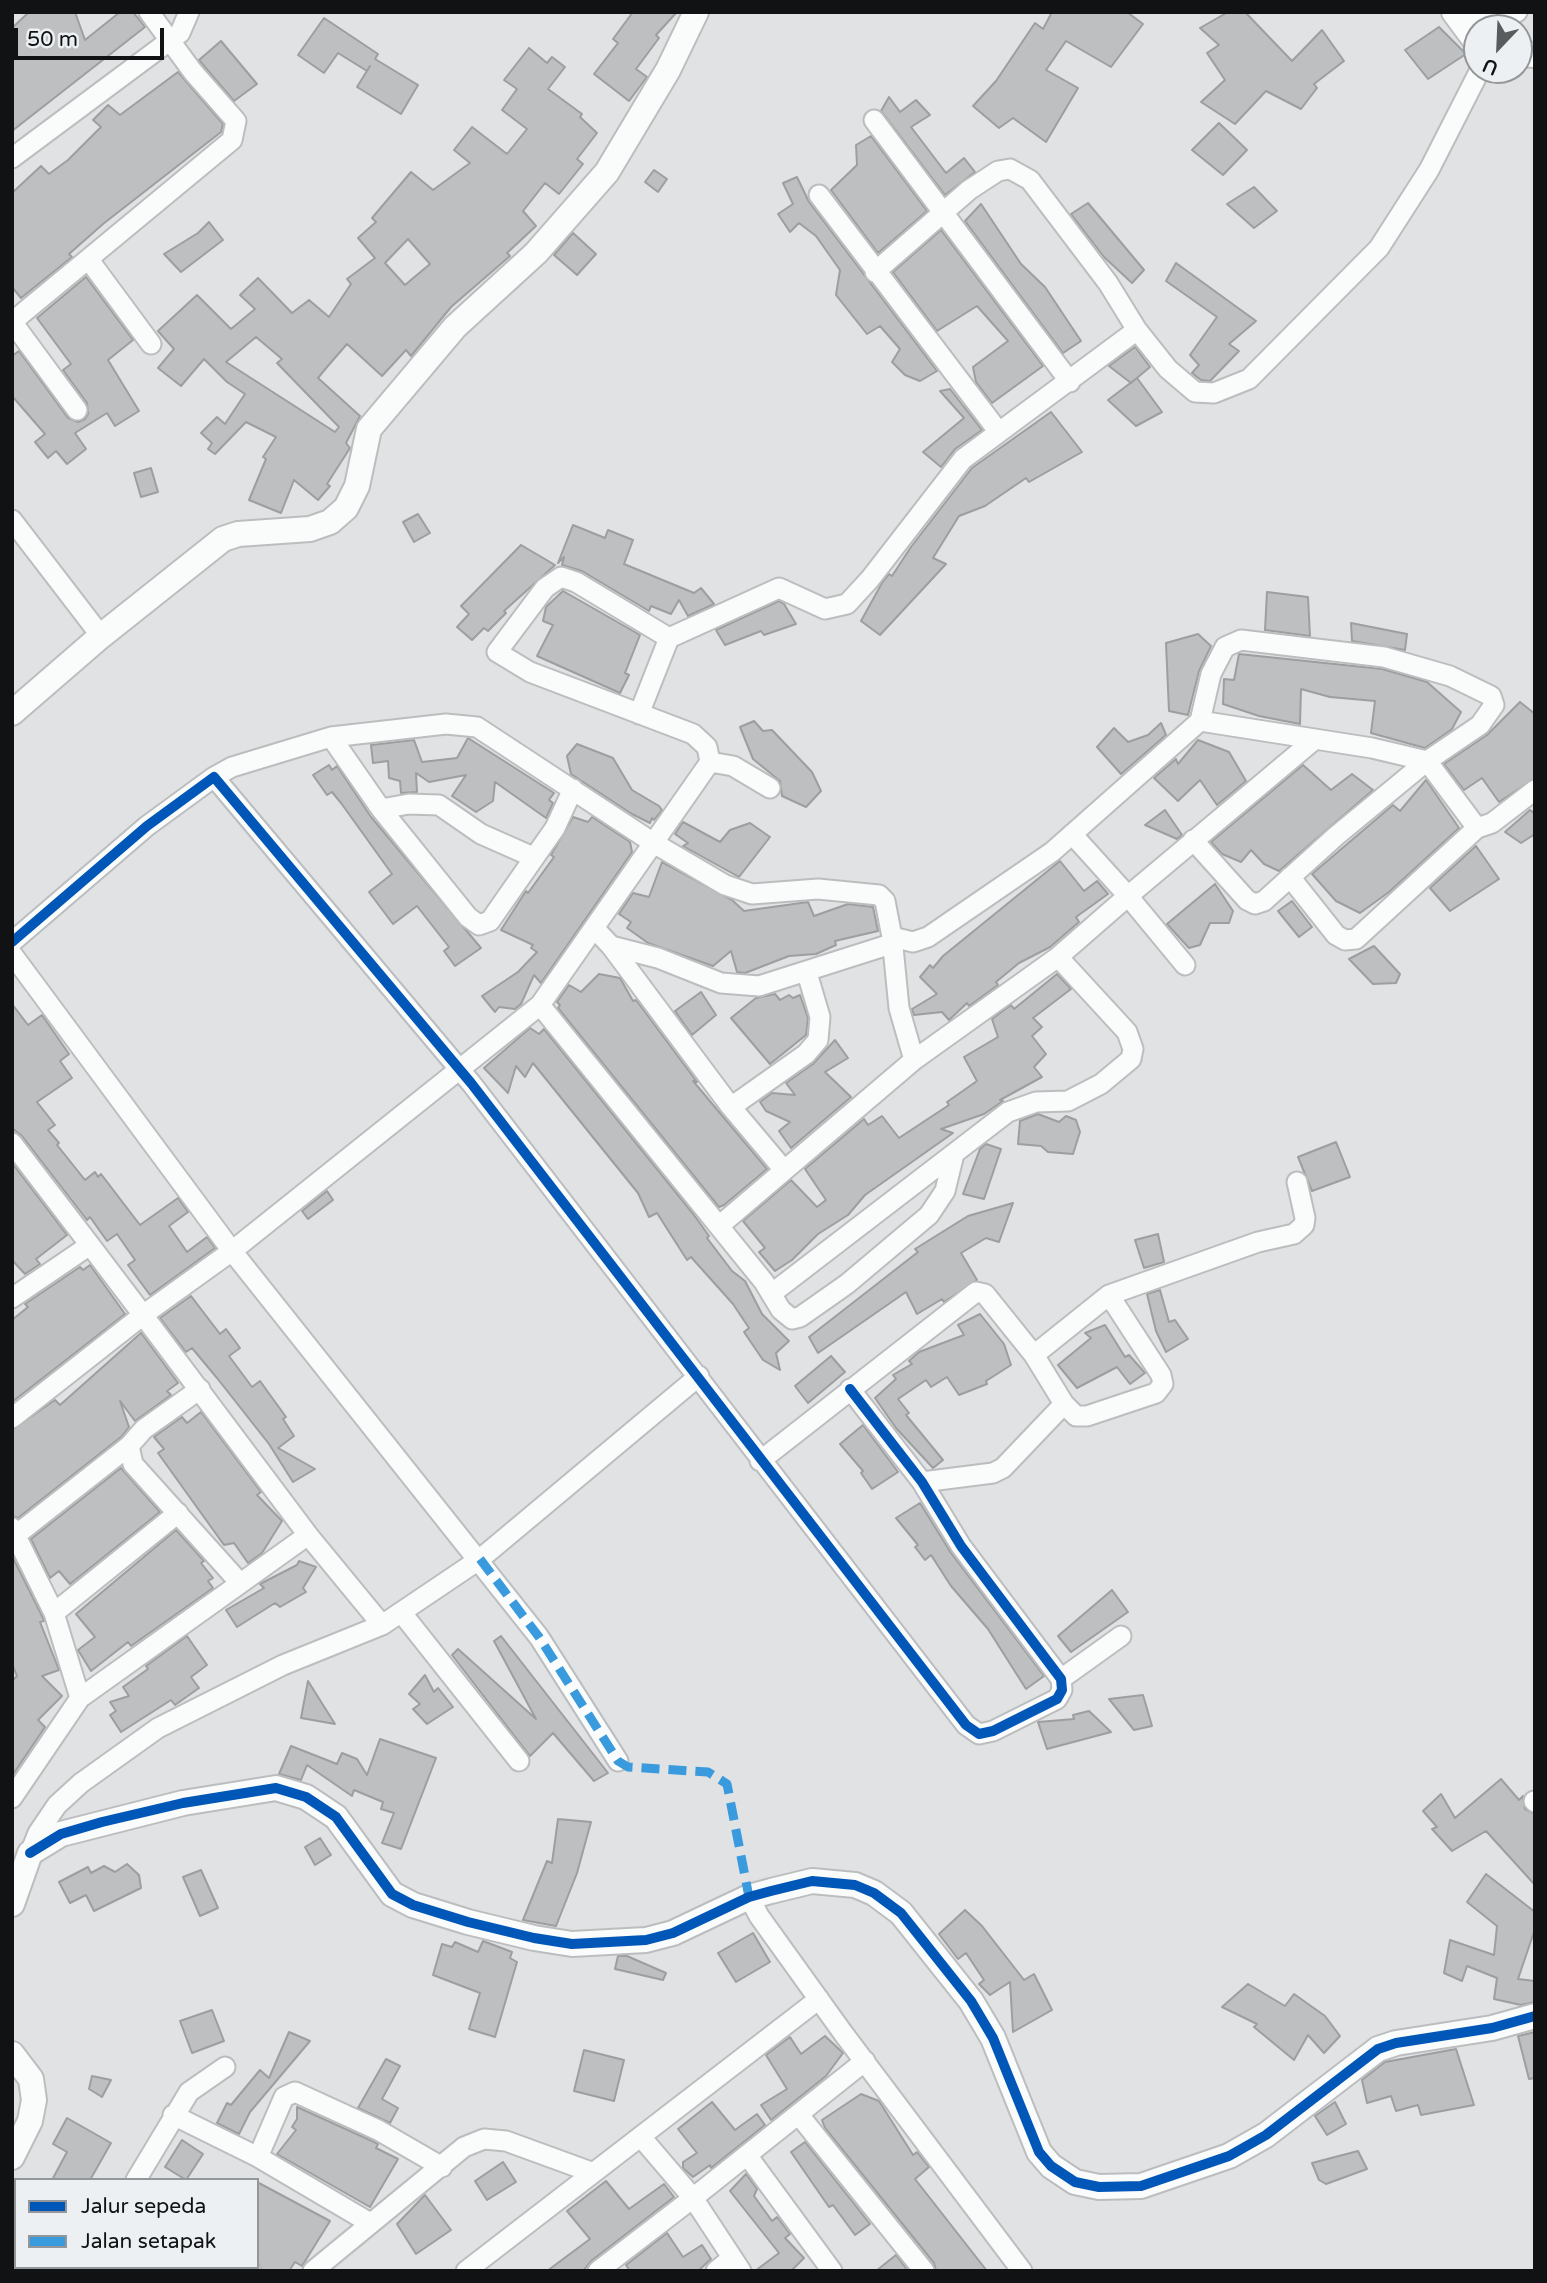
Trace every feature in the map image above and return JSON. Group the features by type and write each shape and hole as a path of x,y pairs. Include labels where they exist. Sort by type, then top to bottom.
{"street":[{"path":"77,410 13,323 232,140 236,131 236,121 193,72 149,12"},
{"path":"12,158 180,33 189,12"},
{"path":"12,713 101,636 223,539 238,534 310,529 330,522 346,508 357,486 369,429 455,327 536,253 607,172 662,81 696,12"},
{"path":"1465,12 1476,21 1486,22 1498,21 1517,12"},
{"path":"875,272 969,190 998,171 1010,169 1020,172 1030,180 1108,283 1137,330 1168,369 1195,392 1214,393 1249,379 1266,365 1379,248 1429,170 1473,84"},
{"path":"874,120 946,212 1070,382"},
{"path":"820,195 875,272 998,431"},
{"path":"89,260 151,344"},
{"path":"639,714 669,638 779,588 825,609 847,604 870,579 963,459 1137,330"},
{"path":"12,520 101,636"},
{"path":"12,1418 143,1315 232,1251 540,1005 710,762 707,747 694,734 530,672 497,652 545,588 561,577 576,582 669,638"},
{"path":"611,946 658,958 721,983 759,986 807,973 892,941 913,942 928,937 1052,852 1200,722 1216,665 1225,647 1241,640 1384,657 1450,676 1491,696 1494,705 1489,716 1427,761 1264,901 1255,904 1247,900 1193,840"},
{"path":"1200,722 1372,748 1427,761 1477,828"},
{"path":"12,942 147,826 232,767 331,737 466,723 477,727 652,842 725,885 752,894 818,889 872,892 885,901 899,1008 914,1060"},
{"path":"331,737 382,809 468,917 479,925 490,921 555,828 573,789"},
{"path":"719,1226 914,1060 1058,957 1314,740"},
{"path":"710,762 733,766 770,788"},
{"path":"214,777 458,1068 699,1376 761,1461 966,1725 979,1734 993,1731 1057,1699 1062,1690 1061,1679 961,1546 922,1482 850,1389"},
{"path":"1290,877 1336,935 1345,940 1356,939 1369,930 1477,828 1492,822 1535,790"},
{"path":"382,809 409,804 439,805 481,834 533,857"},
{"path":"1072,834 1185,965"},
{"path":"595,929 611,946 731,1107 784,1170"},
{"path":"12,954 232,1251 456,1536 480,1559 539,1637 618,1761"},
{"path":"771,1294 1008,1112 1036,1102 1068,1101 1101,1084 1131,1059 1133,1049 1126,1032 1058,957"},
{"path":"731,1107 806,1054 818,1040 820,1017 807,973"},
{"path":"540,1005 719,1226 781,1310 792,1319 800,1317 848,1284 929,1215 945,1191 954,1154"},
{"path":"12,1143 308,1535 382,1625"},
{"path":"1034,1355 1109,1296 1258,1242 1294,1234 1304,1225 1305,1218 1297,1182"},
{"path":"12,1298 90,1245"},
{"path":"761,1461 976,1292 985,1294 1034,1355 1064,1404 1076,1416 1087,1416 1150,1398 1163,1384 1161,1375 1109,1296"},
{"path":"12,1904 22,1865 38,1833 57,1805 81,1783 158,1728 283,1665 382,1625 480,1559 699,1376"},
{"path":"80,1698 54,1613 14,1532 129,1446 144,1429 200,1389"},
{"path":"922,1482 978,1475 1003,1468 1064,1404"},
{"path":"129,1446 133,1464 240,1583"},
{"path":"54,1613 178,1513"},
{"path":"12,1798 80,1698 308,1535"},
{"path":"401,1612 519,1761"},
{"path":"1061,1679 1121,1636"},
{"path":"22,1865 61,1834 183,1803 276,1788 306,1797 336,1817 393,1894 413,1905 498,1930 572,1944 631,1942 673,1933 749,1897 812,1881 835,1882 874,1892 901,1913 971,2001 993,2038 1039,2152 1051,2166 1075,2182 1099,2187 1141,2186 1229,2156 1266,2135 1378,2049 1407,2040 1492,2028 1535,2016"},
{"path":"749,1897 759,1916 819,1999 1022,2271"},
{"path":"466,2271 591,2172 641,2137 819,1999"},
{"path":"12,2054 31,2079 34,2100 30,2121 12,2157"},
{"path":"597,2271 865,2061"},
{"path":"137,2178 189,2092 225,2067"},
{"path":"258,2157 284,2097 295,2092 378,2130 442,2167"},
{"path":"173,2115 258,2157 370,2223"},
{"path":"799,2115 924,2271"},
{"path":"641,2137 693,2198 729,2267"},
{"path":"313,2271 464,2147 484,2139 506,2141 591,2172"},
{"path":"747,2155 832,2271"}],"building":[{"path":"29,12 75,12 85,40 120,12 133,12 145,27 12,131 12,28"},
{"path":"633,12 677,12 656,35 659,38 636,69 647,77 629,101 594,74 618,43 613,39"},
{"path":"1052,12 1127,12 1143,24 1111,67 1066,41 1046,70 1078,88 1046,142 1013,118 999,128 973,106 996,81 1035,23 1043,29"},
{"path":"1228,12 1245,12 1292,61 1322,30 1344,61 1314,84 1317,88 1301,109 1266,91 1235,124 1201,102 1225,80 1207,53 1219,45 1200,28"},
{"path":"324,18 378,54 375,59 418,85 401,114 357,87 367,71 338,53 324,73 298,55"},
{"path":"1439,27 1463,51 1463,56 1428,79 1405,50"},
{"path":"221,41 257,84 234,101 199,60"},
{"path":"529,48 547,63 552,57 565,67 548,89 582,114 580,117 597,133 577,159 583,164 559,194 545,183 523,211 536,226 507,253 510,256 451,307 411,356 406,350 382,376 347,344 318,378 360,416 346,443 350,448 327,484 330,486 318,500 294,480 281,513 249,500 266,459 263,457 276,437 246,422 215,454 208,449 212,443 201,433 217,417 225,424 245,394 227,382 204,359 181,386 158,368 174,349 158,331 197,295 231,329 255,309 240,295 258,278 292,313 309,300 329,317 351,284 347,279 375,258 358,238 376,222 372,218 411,172 433,190 470,163 454,150 472,127 507,154 527,129 502,110 517,89 504,80","holes":["408,239 430,264 405,285 385,263","256,337 282,359 277,363 339,427 335,432 226,362"]},
{"path":"178,72 223,124 221,132 103,224 69,254 72,257 21,298 12,287 12,193 41,166 49,174 68,160 101,127 93,120 108,105 120,115"},
{"path":"889,97 900,112 916,100 930,115 911,127 946,173 964,158 975,172 945,195 881,111"},
{"path":"1219,123 1247,150 1223,175 1192,150"},
{"path":"871,136 927,211 878,253 831,190 857,165 856,145"},
{"path":"654,170 667,179 658,192 645,182"},
{"path":"797,177 809,202 937,371 920,381 905,375 892,362 900,349 880,326 867,334 836,295 840,270 816,236 799,223 790,232 778,214 793,204 783,183"},
{"path":"1254,187 1277,211 1254,228 1227,204"},
{"path":"1088,203 1144,270 1132,283 1104,257 1071,214"},
{"path":"981,204 1021,264 1045,287 1081,341 1063,353 965,221"},
{"path":"209,222 223,240 181,272 164,254 198,233"},
{"path":"941,230 1043,366 992,403 976,382 973,367 1008,341 977,306 937,331 893,272"},
{"path":"573,233 596,254 577,275 554,255"},
{"path":"1176,263 1256,321 1229,344 1239,351 1210,381 1201,380 1192,373 1199,365 1190,355 1217,317 1166,281"},
{"path":"86,277 133,340 108,360 139,411 115,426 107,413 75,433 86,449 67,464 56,451 48,458 35,442 45,434 12,396 12,356 19,351 68,418 78,422 85,419 88,414 87,403 63,370 71,364 37,318"},
{"path":"1135,347 1150,367 1131,383 1109,366"},
{"path":"1137,378 1162,412 1136,426 1108,400"},
{"path":"950,389 982,430 955,449 941,467 923,452 964,418 940,391"},
{"path":"1051,412 1082,452 1029,482 1026,478 985,506 959,516 933,558 946,564 880,635 861,621 882,583 889,574 892,576 972,468"},
{"path":"151,468 158,492 141,497 134,473"},
{"path":"418,514 430,533 414,542 403,522"},
{"path":"573,525 605,538 608,530 633,540 624,564 694,593 701,588 714,604 688,616 679,600 671,614 651,606 649,611 582,571 562,565 564,557 558,563"},
{"path":"521,545 555,565 504,611 506,613 488,631 484,628 472,640 457,627 469,614 461,606"},
{"path":"563,591 640,635 625,673 629,675 620,693 537,656 553,625 543,621 546,607"},
{"path":"1267,592 1308,597 1310,636 1265,630"},
{"path":"779,601 784,604 796,624 764,635 761,631 725,645 716,630"},
{"path":"1351,623 1407,634 1405,650 1352,641"},
{"path":"1198,634 1211,646 1199,671 1188,715 1169,711 1166,643"},
{"path":"1239,654 1382,669 1427,682 1461,712 1452,729 1425,748 1371,733 1375,701 1330,697 1301,689 1300,724 1259,716 1223,704 1224,679 1234,680"},
{"path":"1520,702 1535,714 1535,778 1499,802 1482,778 1464,790 1444,764 1487,735"},
{"path":"754,721 763,731 772,730 812,772 821,791 806,807 782,796 780,781 753,759 740,727"},
{"path":"1161,723 1166,735 1121,774 1097,747 1114,728 1128,742 1148,735"},
{"path":"468,738 554,793 549,800 553,803 546,818 495,782 493,801 476,812 452,796 466,775 429,782 416,773 417,792 401,793 400,781 389,778 388,761 373,763 371,745 414,740 422,762 457,758"},
{"path":"1198,740 1229,752 1246,781 1217,805 1200,780 1178,801 1154,778 1176,759 1178,764"},
{"path":"577,744 613,758 632,790 662,810 654,820 652,818 650,823 632,814 571,774 567,756"},
{"path":"329,765 332,770 337,766 371,817 481,948 455,966 444,951 449,947 417,906 393,924 369,892 392,874 341,803 332,792 327,795 313,775"},
{"path":"1303,765 1331,790 1352,774 1373,790 1279,871 1264,864 1251,850 1241,862 1222,854 1211,842"},
{"path":"1426,780 1459,828 1389,892 1360,913 1336,901 1312,874 1393,805 1400,811"},
{"path":"1165,810 1182,835 1177,839 1145,825"},
{"path":"1530,810 1535,814 1535,834 1521,843 1505,832"},
{"path":"573,817 588,822 592,817 630,842 632,852 541,983 534,975 521,1004 515,1009 499,1007 495,1012 482,996 518,972 537,952 531,948 533,945 501,930 526,891 528,893 554,857 551,855"},
{"path":"683,822 720,842 730,830 750,823 770,837 739,877 683,846 688,843 675,834"},
{"path":"1476,846 1499,879 1450,911 1430,888"},
{"path":"1060,861 1084,891 1097,881 1108,894 1076,917 1079,922 1050,947 1019,963 996,982 998,985 969,1006 967,1003 949,1020 942,1012 914,1015 912,1009 937,994 920,977 930,965 933,968 943,956"},
{"path":"662,862 732,900 744,911 808,902 814,916 848,904 873,907 878,931 835,941 836,945 816,954 789,956 745,973 737,972 731,951 713,966 648,943 627,928 631,922 619,914 633,893 649,897"},
{"path":"1215,884 1233,911 1229,923 1210,923 1200,945 1189,948 1167,924"},
{"path":"1292,901 1312,927 1299,937 1278,911"},
{"path":"1374,946 1400,974 1396,983 1373,984 1349,959"},
{"path":"599,974 620,978 633,1001 636,1000 697,1082 693,1081 767,1169 724,1205 719,1207 558,1008 560,1005 557,1002 569,985 581,992"},
{"path":"1057,974 1071,989 1033,1018 1042,1027 1032,1036 1046,1054 1034,1067 1042,1077 1000,1100 1003,1101 984,1114 941,1129 953,1133 865,1195 848,1215 818,1234 792,1260 775,1271 759,1252 765,1248 743,1221 791,1180 817,1207 826,1200 805,1169 864,1119 868,1125 882,1116 899,1138 949,1105 947,1102 977,1081 964,1057 998,1037 992,1019 1011,1005 1014,1009"},
{"path":"701,992 716,1015 692,1035 675,1011"},
{"path":"775,994 780,1000 789,995 793,998 800,995 808,1018 806,1035 770,1064 731,1018 756,998"},
{"path":"12,1004 28,1025 42,1015 69,1054 60,1061 72,1078 37,1102 55,1125 48,1130 59,1143 57,1145 85,1180 95,1172 98,1177 101,1174 140,1225 178,1198 188,1212 169,1226 187,1252 207,1237 215,1248 150,1295 128,1265 135,1260 117,1234 107,1241 90,1217 87,1220 22,1136 12,1128"},
{"path":"530,1028 539,1034 544,1029 694,1215 709,1236 707,1238 732,1271 745,1281 762,1314 789,1341 776,1353 780,1370 763,1360 744,1332 749,1328 733,1304 691,1257 687,1260 657,1213 649,1217 638,1193 533,1063 525,1077 516,1066 508,1093 484,1068"},
{"path":"835,1040 848,1058 825,1072 851,1097 791,1148 779,1131 790,1122 766,1111 760,1102 772,1093 795,1095 786,1083 813,1064"},
{"path":"1038,1114 1059,1122 1066,1116 1076,1120 1080,1132 1073,1154 1048,1152 1041,1146 1018,1144 1020,1121"},
{"path":"1336,1142 1350,1177 1312,1191 1298,1157"},
{"path":"986,1144 1001,1149 984,1199 963,1194 980,1149"},
{"path":"12,1163 67,1235 36,1259 40,1264 25,1274 12,1260"},
{"path":"327,1191 333,1200 308,1219 302,1211"},
{"path":"1013,1203 999,1242 986,1238 961,1253 977,1280 944,1302 942,1299 917,1314 906,1292 818,1353 809,1337 918,1252 915,1249 968,1216"},
{"path":"1158,1234 1164,1262 1144,1268 1135,1240"},
{"path":"90,1265 125,1314 12,1402 12,1320 28,1307 25,1304 80,1267 83,1270"},
{"path":"1160,1290 1169,1322 1175,1320 1188,1339 1166,1352 1156,1331 1147,1294"},
{"path":"191,1296 220,1334 226,1329 240,1348 229,1356 252,1387 260,1381 286,1417 283,1419 294,1436 278,1448 315,1469 293,1482 269,1444 217,1378 192,1348 186,1352 160,1318"},
{"path":"980,1314 1004,1344 1011,1365 986,1381 987,1384 959,1395 947,1377 931,1387 926,1380 898,1399 909,1413 906,1415 943,1460 933,1468 896,1428 875,1398 896,1379 893,1375 912,1364 909,1361 919,1352 964,1335 958,1325"},
{"path":"1105,1325 1125,1357 1129,1355 1145,1373 1130,1384 1117,1367 1077,1388 1058,1365 1091,1338 1085,1333"},
{"path":"141,1333 178,1383 167,1391 171,1395 135,1421 120,1401 129,1427 121,1437 18,1518 12,1516 12,1430 55,1400 60,1405"},
{"path":"831,1356 845,1372 808,1403 795,1386"},
{"path":"201,1412 261,1492 257,1495 282,1521 262,1553 248,1563 234,1543 224,1545 158,1453 164,1449 154,1437 182,1417 187,1423"},
{"path":"863,1425 898,1472 872,1489 861,1473 863,1471 840,1444"},
{"path":"121,1468 160,1512 70,1584 59,1571 50,1578 31,1539"},
{"path":"920,1503 951,1553 1044,1676 1026,1689 988,1629 951,1586 931,1555 925,1560 915,1547 918,1545 896,1518"},
{"path":"176,1530 204,1561 201,1563 213,1578 208,1581 213,1588 131,1646 128,1642 91,1671 78,1650 95,1637 76,1614"},
{"path":"12,1556 43,1618 44,1621 40,1622 59,1670 42,1676 62,1696 38,1720 45,1727 12,1776 12,1681 17,1676 12,1664"},
{"path":"299,1561 316,1567 303,1588 306,1592 280,1607 275,1603 237,1627 226,1610 264,1588 260,1584 297,1565"},
{"path":"1112,1590 1128,1612 1071,1652 1058,1636"},
{"path":"187,1636 207,1665 191,1677 199,1688 175,1705 171,1700 121,1732 110,1715 116,1711 110,1702 129,1696 123,1687"},
{"path":"501,1636 608,1773 594,1781 553,1733 530,1756 452,1655 458,1649 536,1719 494,1641"},
{"path":"425,1675 434,1692 438,1688 453,1707 427,1724 413,1709 420,1704 409,1694"},
{"path":"308,1681 335,1724 301,1718"},
{"path":"1143,1695 1152,1726 1134,1730 1109,1699"},
{"path":"1089,1711 1111,1732 1047,1749 1038,1722 1074,1719 1073,1715"},
{"path":"380,1739 436,1758 401,1849 382,1843 394,1813 381,1809 383,1802 354,1790 352,1796 307,1765 301,1780 279,1774 291,1746 337,1764 342,1753 357,1759 367,1775"},
{"path":"1501,1779 1519,1800 1523,1796 1525,1809 1535,1814 1535,1885 1486,1831 1452,1851 1432,1829 1437,1827 1423,1811 1441,1794 1455,1818"},
{"path":"558,1819 591,1822 577,1873 556,1926 523,1920 547,1861 552,1863"},
{"path":"320,1838 331,1855 315,1865 305,1847"},
{"path":"127,1864 139,1875 141,1888 94,1911 86,1895 70,1903 59,1882 88,1867 91,1873 104,1866 115,1872"},
{"path":"201,1870 218,1908 200,1916 183,1877"},
{"path":"1486,1874 1535,1912 1535,1929 1518,1979 1535,1981 1535,2002 1521,2005 1494,1999 1497,1978 1467,1966 1462,1981 1444,1973 1450,1940 1494,1955 1497,1926 1467,1902"},
{"path":"965,1910 982,1926 1024,1980 1034,1974 1052,2010 1013,2032 1010,1982 990,1995 979,1984 984,1980 966,1953 958,1959 939,1934"},
{"path":"753,1933 770,1962 736,1982 718,1953"},
{"path":"483,1941 512,1952 510,1958 517,1962 495,2037 469,2029 480,1993 433,1975 442,1944 452,1947 455,1942 478,1952"},
{"path":"618,1956 627,1956 666,1973 663,1980 615,1969"},
{"path":"1248,1984 1285,2006 1294,1994 1325,2016 1340,2036 1324,2053 1308,2035 1294,2060 1254,2027 1257,2024 1222,2007"},
{"path":"212,2010 224,2041 192,2053 180,2021"},
{"path":"289,2032 310,2041 250,2112 239,2134 217,2123 227,2103 231,2105 260,2070 269,2078"},
{"path":"1535,2032 1535,2078 1529,2079 1518,2036"},
{"path":"825,2036 843,2053 826,2076 771,2120 761,2105 787,2089 766,2055 790,2037 801,2054"},
{"path":"1456,2049 1474,2105 1421,2115 1418,2105 1396,2111 1391,2096 1367,2103 1362,2080 1385,2062"},
{"path":"584,2050 624,2060 614,2101 574,2091"},
{"path":"386,2059 400,2066 382,2099 398,2108 390,2123 358,2108"},
{"path":"92,2076 111,2080 102,2097 89,2089"},
{"path":"861,2094 879,2101 913,2155 917,2152 929,2167 915,2179 987,2271 936,2271 934,2263 825,2128 822,2120"},
{"path":"712,2102 735,2130 757,2114 765,2125 711,2168 710,2165 693,2177 683,2168 683,2162 697,2153 678,2129"},
{"path":"1335,2102 1346,2124 1327,2135 1315,2116"},
{"path":"297,2107 378,2144 376,2148 398,2159 370,2207 277,2154 296,2130 292,2127 297,2119"},
{"path":"67,2118 111,2143 91,2178 53,2178 67,2152 53,2144"},
{"path":"182,2140 203,2154 187,2178 165,2167"},
{"path":"805,2142 870,2224 855,2235 833,2205 829,2207 791,2152"},
{"path":"1358,2151 1367,2169 1326,2184 1319,2180 1312,2163"},
{"path":"503,2162 516,2182 487,2200 475,2181"},
{"path":"746,2174 757,2189 754,2196 772,2221 777,2217 790,2234 785,2238 804,2258 791,2271 755,2271 779,2253 730,2191"},
{"path":"606,2181 629,2209 664,2184 674,2197 591,2261 583,2271 547,2271 590,2239 567,2211"},
{"path":"259,2183 330,2221 302,2266 295,2262 289,2271 262,2271 259,2265"},
{"path":"425,2195 451,2230 416,2254 397,2224"},
{"path":"667,2233 683,2257 702,2245 711,2259 698,2271 630,2271 626,2265"},
{"path":"896,2255 908,2271 876,2271"}],"marked path":[{"path":"480,1559 539,1637 618,1761 628,1767 708,1772 727,1784 749,1897"}],"cycle path":[{"path":"12,942 147,826 214,777 471,1083 966,1725 979,1734 993,1731 1057,1699 1062,1690 1061,1679 961,1546 922,1482 850,1389"},
{"path":"30,1853 61,1834 102,1822 183,1803 276,1788 306,1797 336,1817 392,1894 413,1905 534,1938 572,1944 646,1940 673,1933 749,1897 771,1891 812,1881 855,1885 874,1893 901,1913 971,2001 993,2038 1039,2152 1051,2166 1075,2182 1099,2187 1141,2186 1229,2156 1266,2135 1378,2049 1396,2043 1492,2028 1535,2016"}]}
